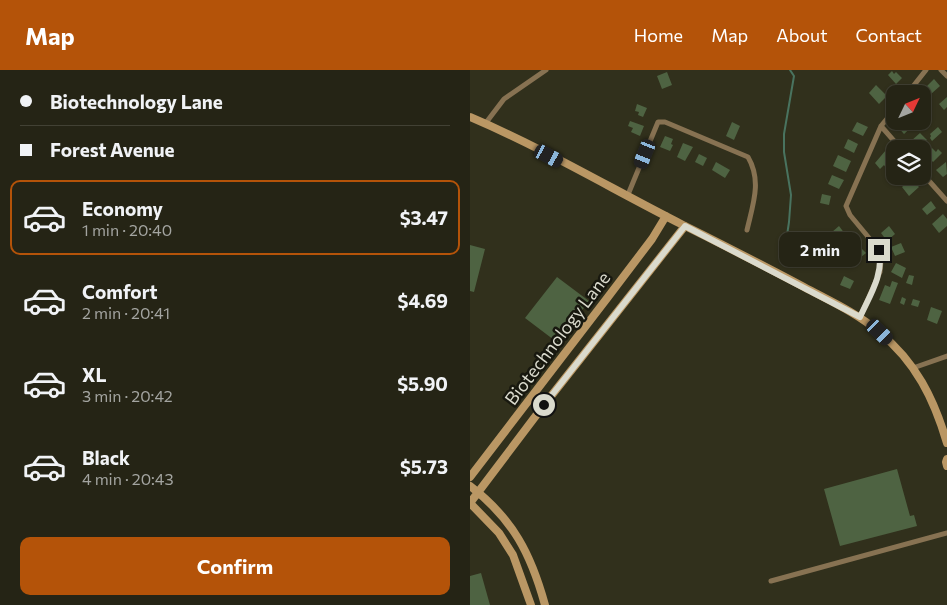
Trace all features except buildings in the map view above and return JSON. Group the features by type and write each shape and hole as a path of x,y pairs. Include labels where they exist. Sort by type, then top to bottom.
{"street":[{"path":"485,124 504,99 546,70"},
{"path":"914,85 926,70"},
{"path":"941,70 947,76"},
{"path":"470,117 860,317 890,341 913,368 937,411 947,443"},
{"path":"860,317 880,272 881,260 879,250 850,214 846,206 881,126 886,120"},
{"path":"627,197 658,122 665,122 748,157 755,169 756,192 747,230"},
{"path":"881,126 894,140"},
{"path":"931,183 947,201"},
{"name":"Biotechnology Lane","path":"470,477 652,239 666,216"},
{"name":"Biotechnology Lane","path":"470,503 544,405 685,226"},
{"path":"913,368 947,356"},
{"path":"947,459 947,466"},
{"path":"470,486 495,509 516,533 530,560 545,605"},
{"path":"470,503 499,533 513,555 531,605"},
{"path":"771,580 947,533"}],"waterway":[{"path":"786,242 791,195 784,152 784,134 794,76 790,70"}],"route":[{"path":"544,405 685,226 860,317 880,272 881,260 879,250"}]}
